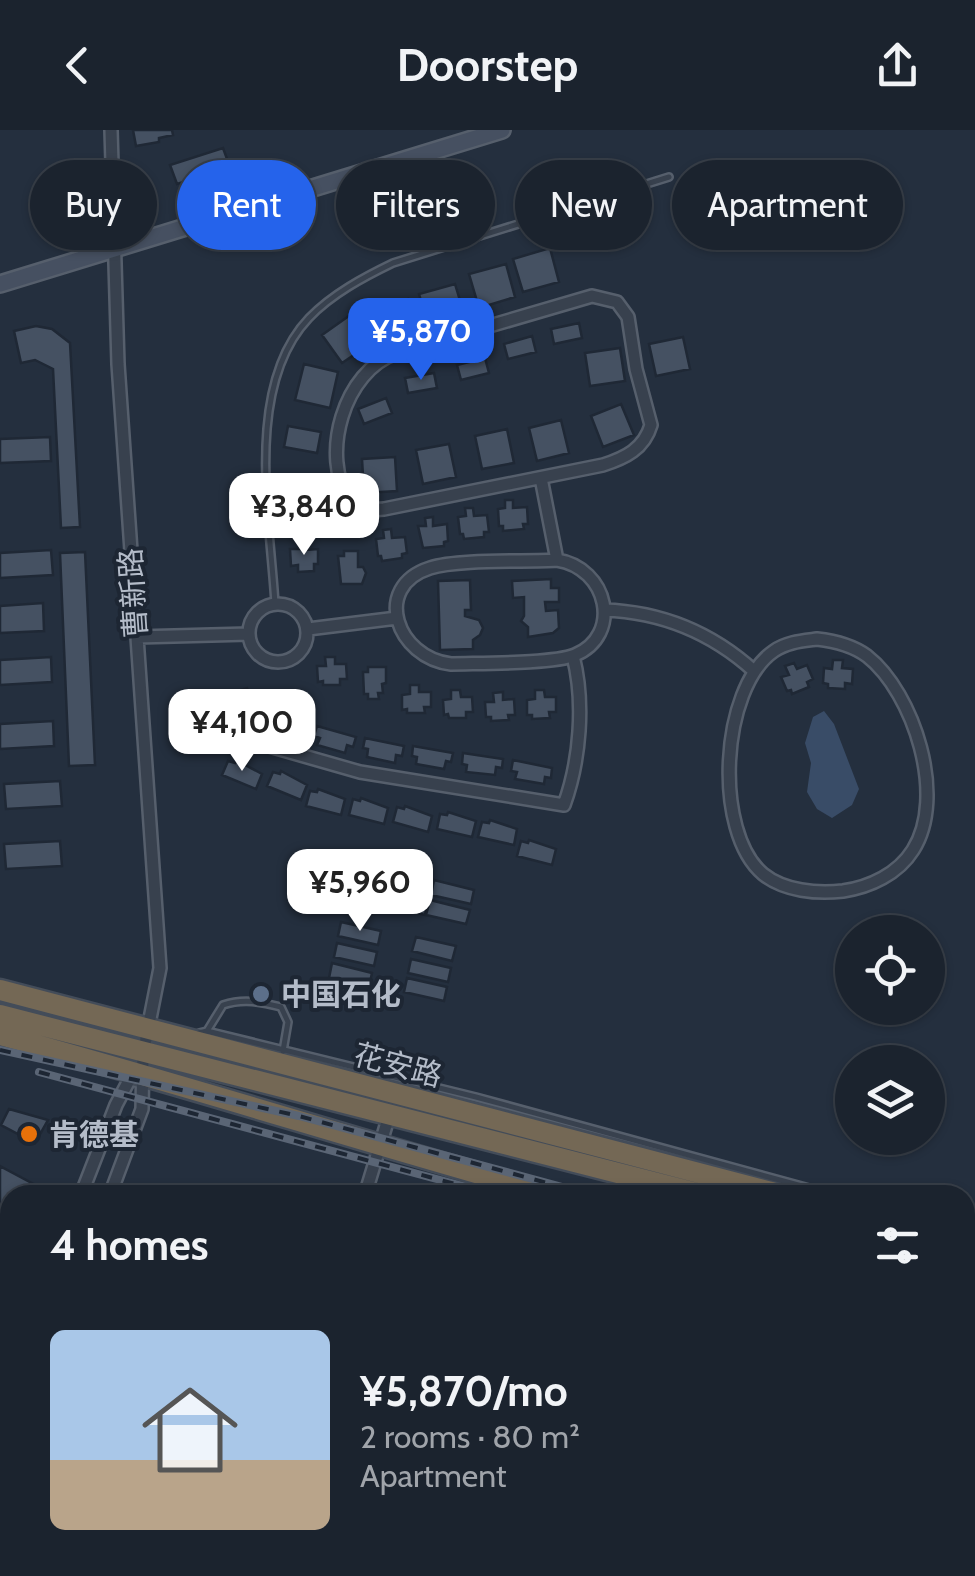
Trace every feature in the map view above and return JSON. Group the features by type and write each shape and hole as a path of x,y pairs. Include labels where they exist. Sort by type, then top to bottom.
{"highway":[{"name":"花安路","path":"0,990 744,1185"},
{"name":"花安路","path":"0,1015 139,1067 660,1185"},
{"path":"0,1035 139,1067 380,1147 518,1185"}],"street":[{"name":"曹新路","path":"111,130 112,160"},
{"path":"157,237 502,130"},
{"name":"曹新路","path":"115,250 118,364 160,968 139,1067"},
{"path":"0,284 115,250"},
{"path":"579,297 608,298 624,308 628,318 636,369 652,425 649,434 642,445 620,460 540,478 384,509 358,508 350,502 338,478 340,430 361,378 381,358 579,297"},
{"path":"540,478 556,560"},
{"path":"556,560 569,562 589,574 598,584 604,610 594,639 573,656 450,664 432,662 407,642 396,618 407,584 430,568 556,560"},
{"path":"275,604 296,610 308,629 299,654 287,661 261,657 252,647 249,634 256,614 275,604"},
{"path":"604,610 639,613 682,624 726,648 754,671"},
{"path":"308,629 396,618"},
{"path":"136,637 249,634"},
{"path":"817,638 836,641 865,655 891,683 917,738 928,799 916,846 888,874 870,884 820,893 777,882 753,862 738,828 729,774 734,723 742,693 754,671 787,644 817,638"},
{"path":"220,732 360,772 564,805 576,748 578,676 573,656"},
{"path":"85,1185 116,1104 139,1067"},
{"path":"114,1185 142,1109 139,1067"},
{"path":"368,1185 388,1118"}],"lane":[{"path":"275,604 268,409 283,359 308,319 357,282 394,263 669,177"},
{"path":"207,1031 224,1004 254,1000 281,1007 288,1022 283,1051"},
{"path":"178,1038 207,1031 476,1097 798,1185"}],"water":[{"path":"824,711 834,724 859,789 852,805 832,818 817,809 807,792 811,763 805,743 813,717"}],"building":[{"path":"133,130 172,130 173,135 136,146"},
{"path":"223,148 227,160 186,160"},
{"path":"177,163 177,184 170,165"},
{"path":"551,250 559,282 523,292 513,259"},
{"path":"506,264 515,297 479,308 469,274"},
{"path":"455,284 465,317 429,327 419,294"},
{"path":"408,299 418,332 382,342 372,309"},
{"path":"353,313 373,342 342,363 322,335"},
{"path":"579,323 582,338 554,344 551,329"},
{"path":"36,326 52,329 70,343 80,527 61,528 53,369 35,360 21,363 14,331"},
{"path":"532,336 536,352 508,359 504,344"},
{"path":"683,337 690,369 656,376 649,344"},
{"path":"620,348 625,381 590,386 585,353"},
{"path":"485,358 489,373 461,380 457,365"},
{"path":"304,364 338,372 330,408 295,400"},
{"path":"434,373 437,388 408,393 405,378"},
{"path":"386,398 392,413 364,424 358,409"},
{"path":"621,404 634,435 603,447 591,416"},
{"path":"561,420 569,453 537,461 529,428"},
{"path":"288,426 321,432 317,453 284,447"},
{"path":"507,429 514,463 482,469 475,436"},
{"path":"50,437 51,461 0,463 0,439"},
{"path":"449,444 456,477 423,484 416,450"},
{"path":"395,457 397,491 364,493 362,459"},
{"path":"505,500 513,500 513,508 527,507 528,524 523,524 524,529 503,531 503,526 499,526 498,509 505,508"},
{"path":"465,508 473,508 474,516 487,515 489,532 484,532 484,537 464,539 460,534 458,517 466,516"},
{"path":"433,517 433,526 447,524 448,541 444,546 423,548 418,526 426,526 425,518"},
{"path":"391,529 392,538 405,537 407,553 402,558 382,561 376,539 384,538 383,530"},
{"path":"306,540 307,550 318,549 318,564 314,564 314,571 298,572 298,565 291,566 290,549 300,549 299,541"},
{"path":"51,550 53,575 0,578 0,553"},
{"path":"344,551 358,551 358,567 366,573 362,584 341,584 338,556 344,556"},
{"path":"85,552 95,765 69,766 60,553"},
{"path":"551,579 551,588 559,588 559,602 545,602 546,611 558,610 559,628 553,633 528,637 528,627 521,621 524,597 513,598 512,581"},
{"path":"470,580 471,610 465,610 465,616 479,620 483,628 480,635 473,640 473,649 440,650 438,581"},
{"path":"43,603 44,631 0,633 0,606"},
{"path":"51,657 52,682 0,685 0,660"},
{"path":"325,657 335,657 335,664 346,664 347,679 340,679 340,685 318,682 317,666 326,666"},
{"path":"833,660 843,660 842,668 853,669 852,684 845,683 845,689 828,688 823,683 824,668 832,669"},
{"path":"794,663 797,669 807,665 813,679 807,682 809,687 792,694 781,677 789,675 785,666"},
{"path":"368,667 386,667 386,683 382,684 383,693 378,693 379,699 368,699 368,694 364,694 363,672 368,672"},
{"path":"410,685 419,685 419,692 431,692 431,707 424,707 425,713 402,710 402,695 410,694"},
{"path":"247,688 254,708 222,718 214,699"},
{"path":"451,690 460,690 461,697 472,697 473,712 466,712 466,718 444,715 443,700 451,699"},
{"path":"535,690 544,690 545,697 556,697 556,712 549,712 550,718 532,719 532,715 527,715 527,700 535,699"},
{"path":"503,692 503,700 514,699 515,715 508,715 509,720 491,721 491,717 486,717 485,702 494,702 493,693"},
{"path":"277,695 313,714 308,722 303,720 300,727 274,714 277,707 272,705"},
{"path":"53,721 54,746 0,749 0,724"},
{"path":"317,726 356,737 353,747 347,745 345,753 317,745"},
{"path":"365,738 404,746 402,756 396,755 395,763 367,757 368,749 363,748"},
{"path":"413,746 453,753 451,762 446,761 444,769 416,764"},
{"path":"463,753 503,759 502,768 496,767 495,775 466,772"},
{"path":"236,760 262,774 256,789 222,775 228,761"},
{"path":"513,760 552,768 551,778 545,777 544,784 515,779 517,772 511,771"},
{"path":"281,771 307,785 301,800 267,786 273,772"},
{"path":"60,781 62,806 6,809 4,784"},
{"path":"318,789 345,799 341,815 306,806 310,791"},
{"path":"353,799 388,808 384,824 349,815"},
{"path":"397,807 432,816 428,832 393,822"},
{"path":"448,812 476,821 472,837 437,829 440,814"},
{"path":"490,820 517,829 514,845 478,837 482,822"},
{"path":"60,841 62,866 6,869 4,844"},
{"path":"521,841 556,849 552,865 517,856"},
{"path":"343,859 383,868 379,883 339,873"},
{"path":"392,870 432,879 429,894 389,884"},
{"path":"339,878 379,888 376,902 336,892"},
{"path":"434,880 474,890 471,904 431,895"},
{"path":"388,891 428,900 425,915 385,905"},
{"path":"430,900 470,910 466,924 426,915"},
{"path":"341,922 381,931 378,945 338,936"},
{"path":"416,937 456,946 452,961 412,951"},
{"path":"337,943 377,952 374,966 334,957"},
{"path":"411,959 451,968 448,982 408,973"},
{"path":"332,963 372,973 369,987 329,978"},
{"path":"407,978 447,987 444,1001 404,992"},
{"name":"肯德基","path":"9,1109 48,1120 35,1143 1,1125"},
{"path":"0,1166 35,1185 0,1185"}],"railway":[{"path":"0,1050 299,1116 555,1185"},
{"path":"39,1072 459,1185"}],"place":[{"name":"中国石化","path":"261,994"},
{"name":"肯德基","path":"29,1134"}]}
